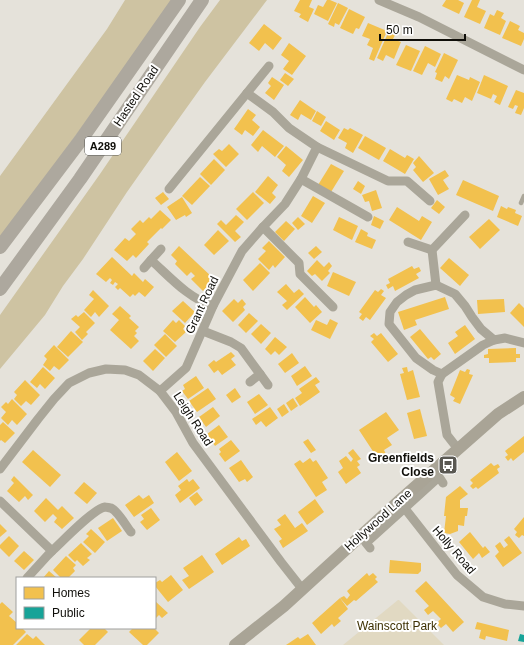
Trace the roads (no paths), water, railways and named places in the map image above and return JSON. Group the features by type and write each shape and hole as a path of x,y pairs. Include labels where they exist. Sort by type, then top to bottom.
{"main road":[{"name":"Hasted Road","path":"0,247 80,141 180,0"},
{"name":"Hasted Road","path":"0,289 80,179 202,0"},
{"name":"Hollywood Lane","path":"235,645 284,606 402,505 458,449 498,414 524,397"}],"street":[{"path":"379,0 419,17 524,70"},
{"path":"169,189 269,66"},
{"path":"247,93 273,112 289,128 317,147 388,181 407,181 430,201"},
{"name":"Grant Road","path":"160,391 186,368 213,306 242,251 285,204 301,180 317,147"},
{"path":"301,180 368,217"},
{"path":"436,285 432,250 464,215"},
{"path":"263,227 299,263 300,274 333,307"},
{"path":"408,242 432,250"},
{"path":"144,268 161,249"},
{"path":"151,260 187,292 197,299 213,306"},
{"path":"442,374 433,370 416,358 389,324 390,312 397,302 406,295 415,290 436,285 455,294 481,329 494,340"},
{"path":"203,331 231,342 241,348 268,385"},
{"path":"458,449 447,434 438,382 442,374 483,345 494,340 505,338 524,343"},
{"name":"Leigh Road","path":"0,469 54,399 70,383 89,374 106,369 125,370 139,375 160,391 176,412 193,443 302,590"},
{"path":"250,382 260,374"},
{"path":"370,548 366,543 402,505 439,477 443,483"},
{"path":"0,501 52,551"},
{"name":"Holly Road","path":"402,505 457,575 483,597 505,604 524,606"},
{"path":"28,577 52,551 98,510 106,507 113,509 131,532"}],"lane":[{"path":"521,202 524,196"}],"place":[{"name":"Greenfields Close","path":"448,465"}],"park label":[{"name":"Wainscott Park","path":"397,626"}]}
